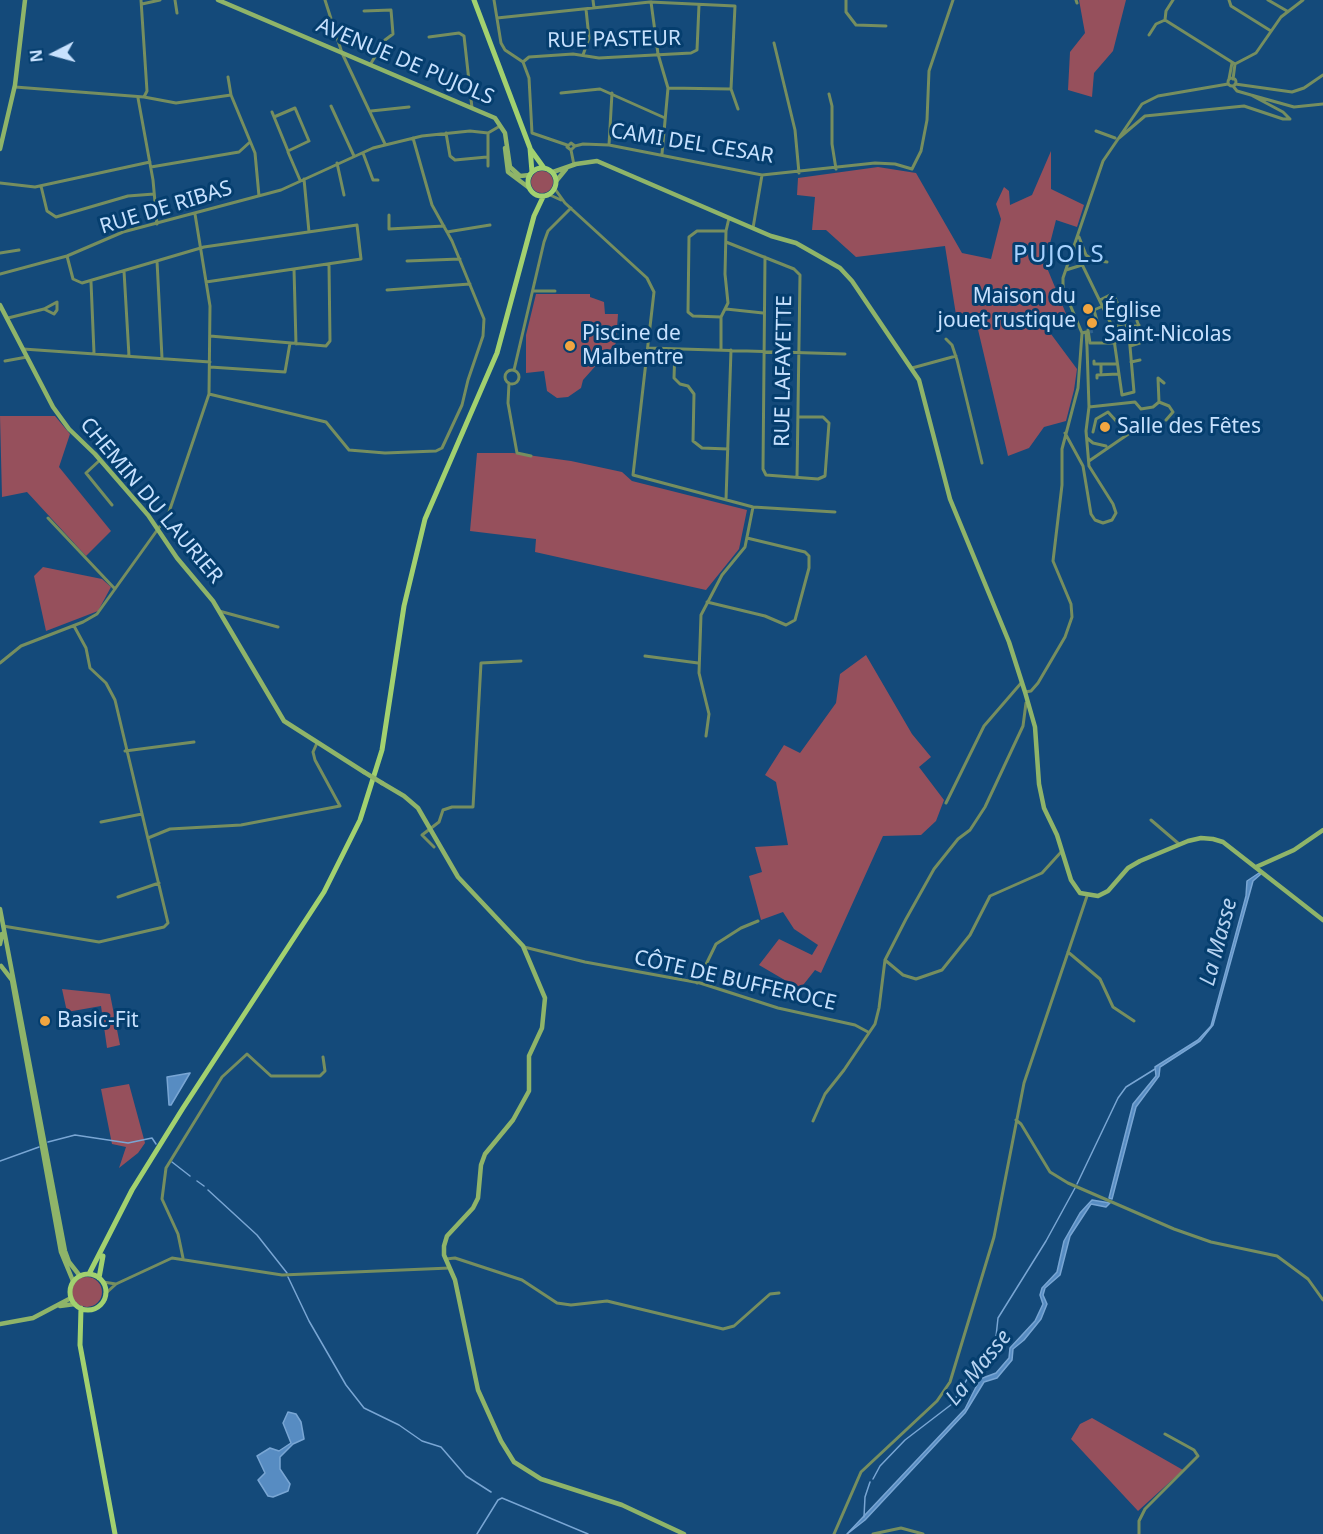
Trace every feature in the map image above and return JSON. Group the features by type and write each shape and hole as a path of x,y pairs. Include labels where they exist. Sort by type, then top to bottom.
{"main road":[{"path":"0,149 15,87 25,0"},
{"name":"AVENUE DE PUJOLS","path":"218,0 226,1 342,53 495,117 505,134 510,167 520,176 531,173"},
{"path":"474,0 530,148 544,168 553,172 597,161 753,228 796,243 840,268 912,368 926,402 950,500 1005,633 1022,682 1035,727 1041,796 1071,880 1080,893 1087,896 1103,894 1128,868 1179,845 1200,838 1213,839 1223,842 1323,920"},
{"name":"AVENUE DE PUJOLS","path":"505,134 508,172 528,187"},
{"path":"530,148 531,173 528,187 534,194 543,197 550,195 555,189 556,180 553,172"},
{"path":"531,173 544,168"},
{"path":"556,180 566,169"},
{"path":"534,194 534,216"},
{"path":"89,1274 106,1246 132,1190 324,892 360,820 382,750 404,606 424,519 496,353 534,216 543,197"},
{"name":"CHEMIN DU LAURIER","path":"0,305 53,407 69,429 100,460 148,515 157,532 219,611 280,715 291,727 410,801 431,828 458,877 523,946 540,984 546,1008 542,1028 529,1056 529,1091 513,1120 482,1159 478,1198 473,1208 447,1236 443,1251 446,1259"},
{"path":"1256,867 1294,850 1323,830"},
{"path":"0,909 6,949"},
{"path":"3,926 0,946 11,955 10,960 65,1251 69,1262 80,1276"},
{"path":"0,1324 33,1318 60,1306 71,1298 73,1281 61,1252 12,980 0,966 10,960"},
{"path":"60,1306 78,1306 88,1309 100,1305 105,1294 101,1280 106,1246"},
{"path":"446,1259 455,1280 478,1390 501,1441 514,1462 542,1479 622,1505 684,1534"},
{"path":"73,1281 89,1274 101,1280"},
{"path":"71,1298 78,1306 81,1327 80,1345 115,1534"},
{"path":"81,1327 88,1309"}],"street":[{"path":"144,97 147,91 141,2 160,0"},
{"path":"175,0 177,13"},
{"path":"325,0 342,53 386,145"},
{"path":"494,0 505,50 523,62 530,78 532,133 567,146 571,150 574,165"},
{"path":"593,0 594,8"},
{"path":"846,0 846,12 856,25 886,26"},
{"name":"CAMI DEL CESAR","path":"567,146 571,143 575,146 609,145 762,175 799,173 875,163 895,164 912,169 921,151 927,120 929,71 953,0"},
{"path":"1165,20 1166,11 1173,0"},
{"path":"1229,0 1231,6 1271,31"},
{"path":"1233,64 1256,53 1281,17 1303,0"},
{"path":"497,18 650,1 735,6 730,89 738,109"},
{"path":"650,1 658,54 668,88 662,154"},
{"path":"1270,1 1287,11"},
{"name":"RUE PASTEUR","path":"523,62 529,57 583,55 598,58 691,54 697,50 699,5"},
{"path":"1276,5 1281,17"},
{"path":"364,11 391,9 393,34 385,40 370,65"},
{"path":"583,55 589,38 586,9"},
{"path":"1149,35 1156,24 1165,20"},
{"path":"1165,20 1233,64"},
{"path":"429,37 459,33 464,36 472,108"},
{"path":"774,43 795,130 799,173"},
{"path":"1230,81 1233,64"},
{"path":"1230,81 1234,85 1292,92 1304,88 1323,75"},
{"path":"228,77 231,95 255,153 259,196"},
{"path":"1230,81 1237,91 1294,107 1323,104"},
{"path":"1116,344 1091,343 1063,288 1066,270 1103,161 1142,104 1151,98 1230,81"},
{"path":"15,87 144,97 176,103 231,95"},
{"path":"668,88 730,89"},
{"path":"561,93 600,89 665,118"},
{"path":"609,145 612,93"},
{"path":"829,94 832,106 832,144 836,169"},
{"path":"1117,138 1145,116 1244,106 1282,119 1290,119 1251,95"},
{"path":"138,98 151,167 157,224"},
{"path":"331,106 354,156"},
{"path":"371,111 409,107"},
{"path":"274,117 295,108 309,141 288,151"},
{"path":"272,112 302,179 309,232"},
{"path":"488,166 488,133 501,125"},
{"path":"1096,131 1117,138"},
{"path":"446,133 450,156 455,160 487,157"},
{"name":"RUE DE RIBAS","path":"0,274 67,256 123,232 259,196 386,145 446,133 488,133"},
{"path":"209,394 326,422 349,450 385,453 436,451 442,448 462,405 485,330 484,320 460,259 432,205 414,138"},
{"path":"151,167 239,152 250,142"},
{"path":"571,150 575,146"},
{"path":"363,153 373,180 378,180"},
{"path":"0,183 42,186 150,162"},
{"path":"338,163 344,195"},
{"path":"753,228 762,175"},
{"path":"42,186 47,211 56,216 128,196 154,194"},
{"path":"555,189 565,203"},
{"path":"550,195 571,208 647,278 654,292 632,471 635,477 753,507 835,512"},
{"path":"531,456 517,453 508,402 509,383 506,374 513,370 548,231 571,208"},
{"path":"0,663 21,646 74,626 97,614 168,515 209,394 210,306 195,214"},
{"path":"388,214 389,229 444,226"},
{"path":"721,350 721,317 726,309 729,290 725,277 726,231 729,218"},
{"path":"67,256 73,279 82,283 200,249 357,225 361,259 206,282"},
{"path":"447,232 490,225"},
{"path":"721,317 693,316 688,312 688,246 689,237 697,231 726,231"},
{"path":"1078,235 1086,255 1093,260 1107,262"},
{"name":"RUE LAFAYETTE","path":"726,242 794,269 800,275 797,477"},
{"path":"1076,243 1083,265 1112,327 1116,344 1118,375 1122,395 1125,395 1134,392 1128,328 1114,296 1110,295 1100,300"},
{"path":"0,253 19,250"},
{"path":"765,257 764,473 818,479 825,476 829,426 825,418 798,417"},
{"path":"407,261 460,259"},
{"path":"157,261 162,358"},
{"path":"210,336 326,345 330,341 329,264"},
{"path":"1066,270 1083,265"},
{"path":"294,269 296,344"},
{"path":"124,271 129,356"},
{"path":"91,282 93,353"},
{"path":"387,290 470,284"},
{"path":"532,291 555,291"},
{"path":"8,318 44,309 52,302 57,302 57,310 54,314 44,309"},
{"path":"1097,319 1094,310 1103,306"},
{"path":"726,309 763,313"},
{"path":"1108,317 1122,312"},
{"path":"1112,327 1126,323"},
{"path":"1128,328 1138,323 1140,344 1129,345"},
{"path":"1025,692 1030,691 1043,674 1069,628 1072,617 1071,604 1053,561 1062,485 1065,434 1075,405 1087,332"},
{"path":"1065,434 1080,457 1087,481 1091,514 1098,521 1112,520 1116,513 1113,504 1089,466 1087,332"},
{"path":"1114,336 1129,334"},
{"path":"946,339 952,345 956,356 982,463"},
{"path":"210,367 285,372 290,343"},
{"path":"648,348 845,354"},
{"path":"675,348 674,378 680,384 688,386 694,394 693,436 695,445 702,448 728,449"},
{"path":"23,349 210,362"},
{"path":"726,500 731,350"},
{"path":"912,368 956,356"},
{"path":"5,361 27,357"},
{"path":"1131,362 1140,360"},
{"path":"1094,361 1094,364 1117,364"},
{"path":"1101,364 1101,372"},
{"path":"509,383 519,380 518,374 513,370"},
{"path":"1097,378 1097,375 1118,375"},
{"path":"1159,402 1158,378 1164,383"},
{"path":"1089,407 1135,402 1141,409 1153,407 1159,402"},
{"path":"1159,402 1169,406 1173,412 1166,420"},
{"path":"1093,432 1096,419 1108,412 1128,434"},
{"path":"1089,461 1143,424"},
{"path":"1087,438 1101,446 1109,446"},
{"path":"100,460 84,472 112,505"},
{"path":"706,736 709,714 700,682 699,623 707,602 722,575 741,555 753,507"},
{"path":"48,518 115,589"},
{"path":"707,602 765,616 786,625 795,620 810,562 809,556 806,552 747,538"},
{"path":"219,611 278,627"},
{"path":"3,926 99,942 164,927 168,919 125,751 115,700 106,683 90,668 86,648 74,626"},
{"path":"645,656 698,663"},
{"path":"434,847 422,835 439,822 443,810 447,807 473,807 481,663 521,661"},
{"path":"946,803 984,726 1022,682"},
{"path":"813,1121 825,1094 875,1024 885,960 934,868 958,839 969,830 986,807 1023,726 1027,700"},
{"path":"125,751 194,742"},
{"path":"148,838 171,829 241,825 340,806 315,760 313,752 317,743"},
{"path":"101,822 142,814"},
{"path":"1151,820 1179,845"},
{"path":"885,960 903,975 916,979 942,970 970,935 990,896 1042,873 1062,851"},
{"path":"118,897 159,883"},
{"path":"834,1534 861,1472 937,1401 950,1382 994,1237 1016,1120 1030,1063 1087,896"},
{"path":"697,983 716,944 741,928 758,921"},
{"name":"CÔTE DE BUFFEROCE","path":"523,946 585,962 697,983 778,1008 855,1025 868,1032"},
{"path":"1068,952 1100,980 1108,991 1113,1007 1134,1021"},
{"path":"183,1258 178,1234 162,1199 166,1167 222,1077 247,1054 271,1076 320,1076 325,1071 323,1057"},
{"path":"1016,1120 1021,1124 1050,1172 1068,1183 1174,1229 1211,1242 1277,1256 1308,1279 1323,1300"},
{"path":"105,1294 116,1284 164,1260 183,1258 282,1275 450,1268"},
{"path":"446,1259 455,1258 522,1281 557,1303 571,1305 607,1301 723,1329 734,1326 770,1294 780,1293"},
{"path":"101,1280 116,1284"},
{"path":"1139,1534 1140,1521 1145,1509 1198,1456 1194,1450 1166,1434"},
{"path":"873,1534 887,1529 901,1528 923,1534"}],"shaded area":[{"path":"1079,0 1126,0 1113,51 1094,73 1092,97 1068,90 1070,52 1085,33"},
{"path":"1051,151 1051,189 1084,205 1077,227 1056,220 1045,263 1069,321 1048,330 1077,369 1066,421 1044,427 1029,448 1008,456 975,317 957,321 945,246 856,257 826,230 812,230 815,197 797,195 798,178 878,167 916,173 962,253 991,259 1001,219 996,204 1004,187 1009,191 1010,205 1032,195"},
{"path":"538,171 546,171 553,178 553,186 546,193 538,193 531,186 531,178"},
{"name":"Piscine de Malbentre","path":"536,294 590,294 590,297 604,302 605,314 618,314 616,343 583,380 581,388 568,397 557,398 547,391 544,371 526,373 526,335"},
{"path":"0,416 55,416 70,434 59,467 111,531 86,556 27,492 2,497"},
{"path":"477,453 513,453 571,461 622,472 632,481 747,510 739,549 706,590 535,552 536,539 470,531"},
{"path":"43,567 102,579 111,587 98,611 46,631 34,576"},
{"path":"866,655 912,734 931,757 919,767 944,800 936,821 921,835 883,836 821,973 815,970 800,989 759,965 779,939 812,955 818,945 794,929 783,912 761,920 749,876 762,872 755,847 788,845 776,782 765,775 784,745 800,753 836,703 840,674"},
{"path":"62,989 110,994 120,1045 107,1048 101,1006 67,1012"},
{"path":"129,1084 145,1143 138,1153 119,1168 126,1147 112,1144 101,1089"},
{"path":"87,1277 93,1278 101,1286 101,1298 93,1306 87,1307 81,1306 73,1298 72,1292 73,1286 81,1278"},
{"path":"1092,1418 1183,1470 1138,1511 1071,1439 1080,1424"}],"water":[{"path":"1261,874 1253,881 1213,1025 1200,1041 1160,1067 1159,1076 1136,1107 1112,1199 1109,1198 1133,1104 1156,1076 1155,1067 1198,1040 1211,1026 1246,896 1247,881"},
{"path":"190,1073 171,1105 169,1105 167,1077"},
{"path":"1092,1200 1110,1203 1106,1207 1091,1204 1070,1236 1060,1275 1045,1288 1043,1295 1047,1304 1041,1319 1024,1340 1013,1349 1012,1360 997,1378 984,1382 965,1413 865,1520 847,1534 965,1409 980,1379 996,1373 1009,1358 1010,1348 1035,1321 1043,1304 1040,1295 1042,1288 1057,1272 1064,1241 1080,1213"},
{"path":"288,1412 296,1414 301,1422 304,1439 293,1444 280,1457 280,1469 290,1484 288,1491 273,1497 268,1496 258,1480 265,1473 257,1456 270,1448 279,1451 291,1443 283,1423"}],"waterway":[{"name":"La Masse","path":"1077,1184 1118,1098 1126,1087 1155,1069"},
{"path":"48,1142 75,1135 128,1143 152,1138 156,1144"},
{"path":"0,1161 39,1147"},
{"path":"172,1162 190,1176"},
{"path":"197,1181 204,1186"},
{"name":"La Masse","path":"873,1479 880,1466 905,1440 952,1404 969,1376 995,1346 998,1318 1046,1241 1075,1188"},
{"path":"208,1190 257,1235 287,1273"},
{"path":"288,1277 309,1321 346,1385 364,1408 399,1425 422,1441 441,1447 466,1476 491,1492"},
{"name":"La Masse","path":"864,1517 865,1497 870,1482"},
{"name":"La Masse","path":"477,1534 498,1500 502,1498 588,1534"}],"tunnel":[{"path":"1090,332 1094,331"}],"place":[{"name":"Maison du jouet rustique","path":"1088,309"},
{"name":"Église Saint-Nicolas","path":"1092,323"},
{"name":"Piscine de Malbentre","path":"570,346"},
{"name":"Salle des Fêtes","path":"1105,427"},
{"name":"Basic-Fit","path":"45,1021"}],"district":[{"name":"PUJOLS","path":"1059,255"}]}
